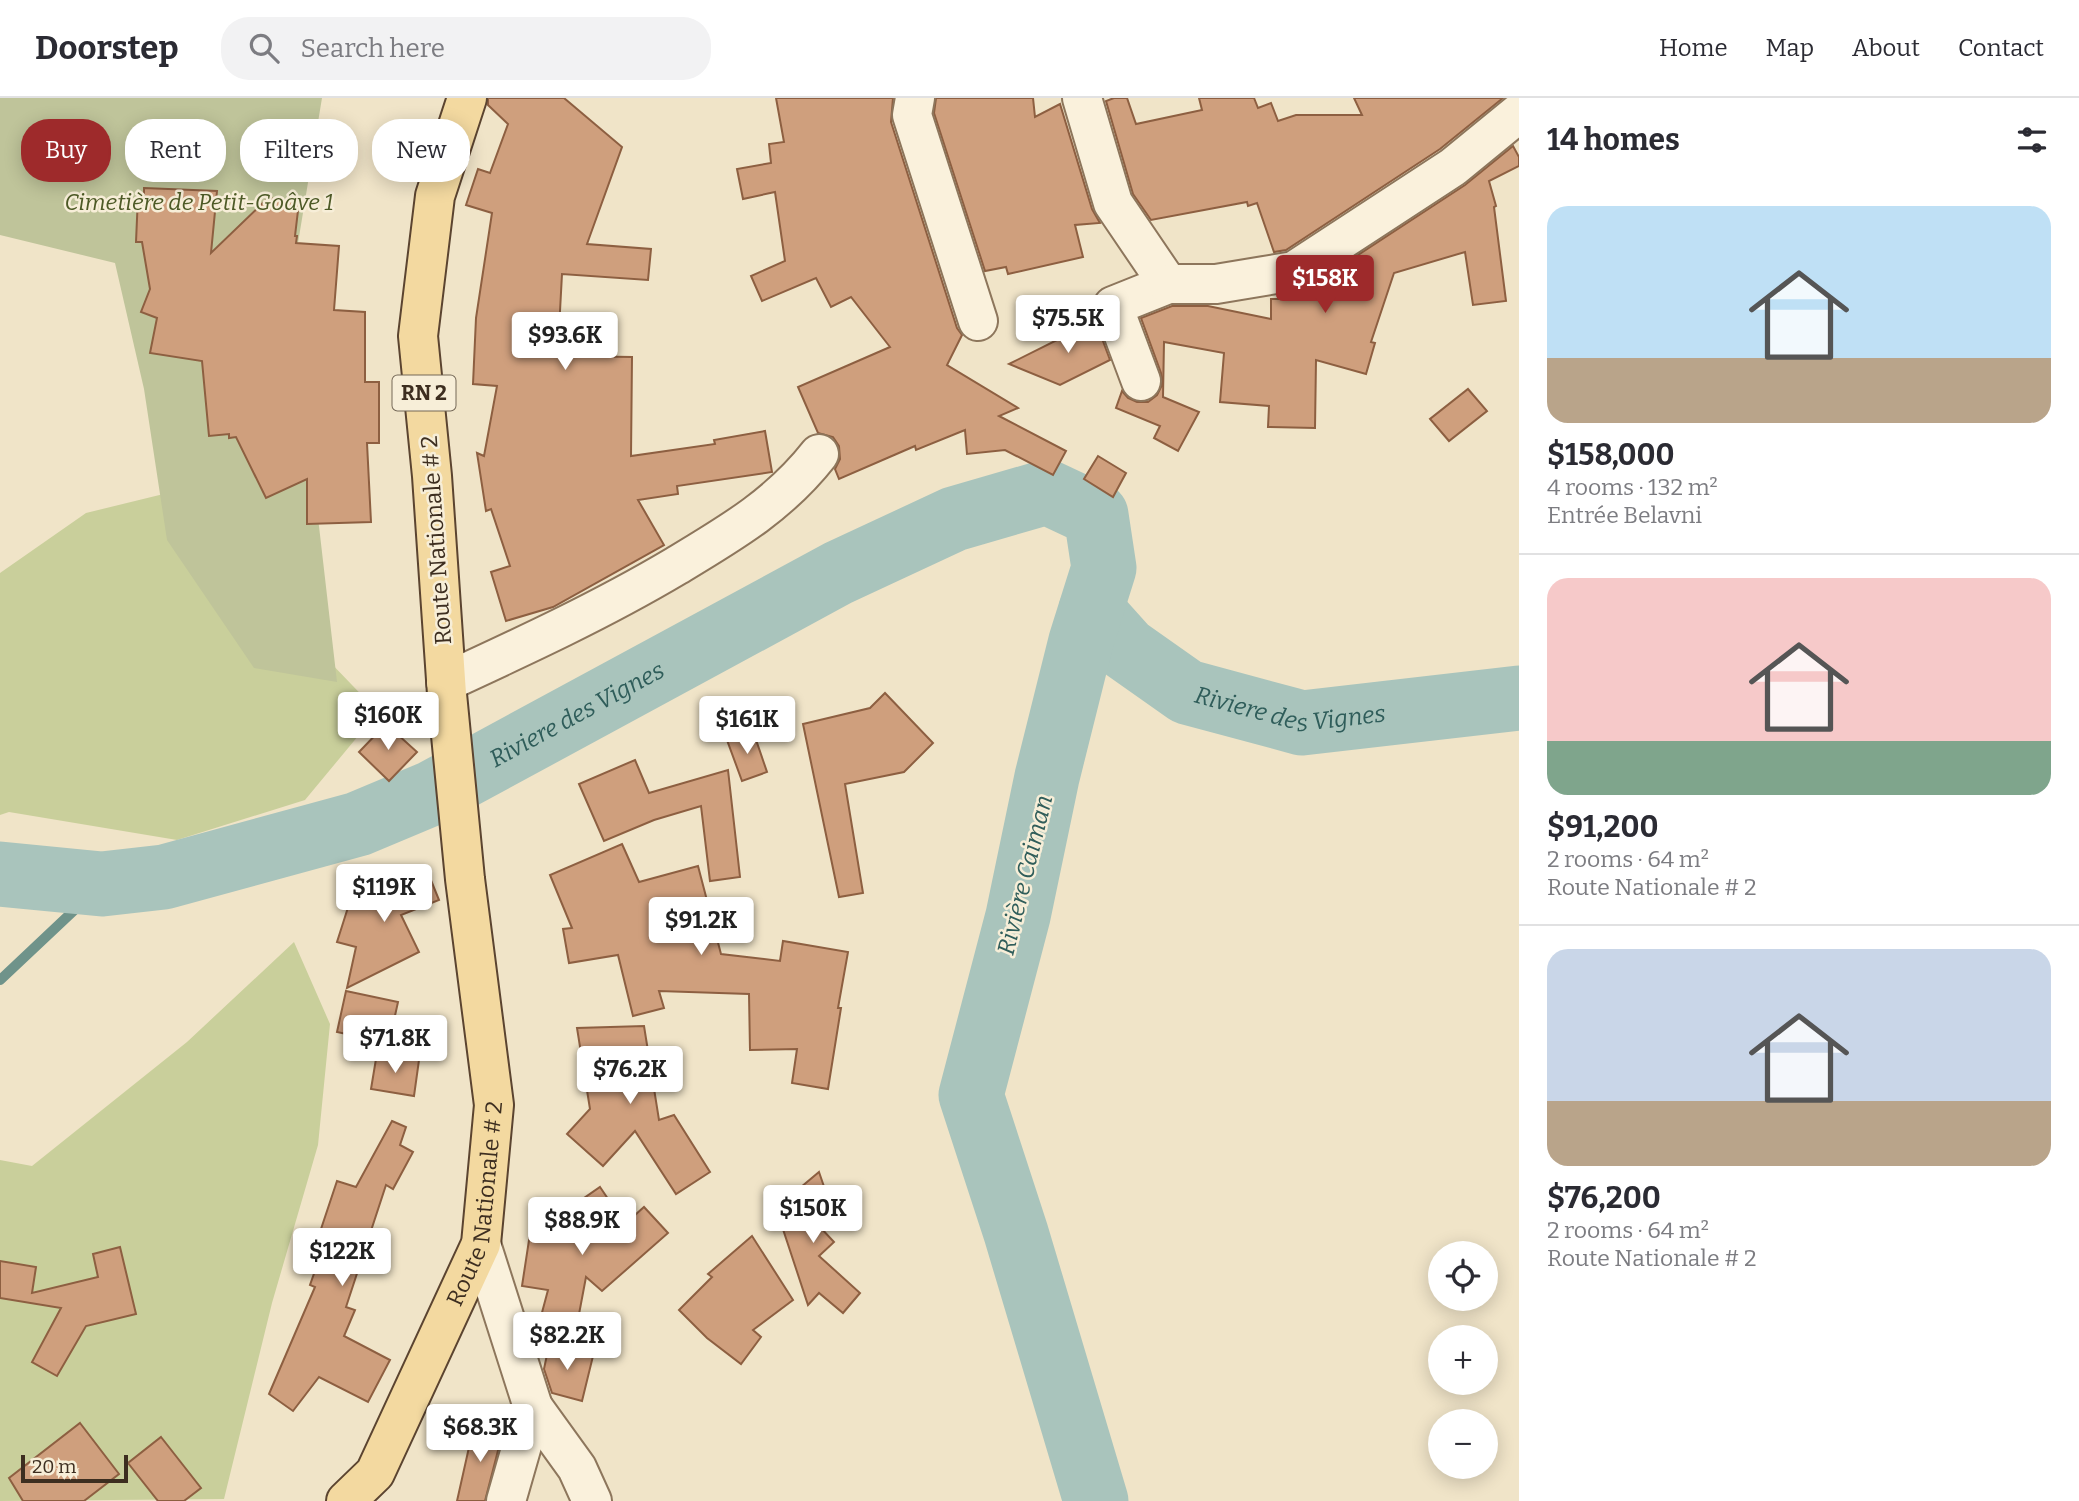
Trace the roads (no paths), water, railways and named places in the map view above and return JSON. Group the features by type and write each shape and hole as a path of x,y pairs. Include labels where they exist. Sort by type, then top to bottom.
{"main road":[{"name":"Route Nationale # 2","path":"346,1501 374,1473 481,1244 494,1105 465,879 446,688 432,476 418,336 435,196 467,98"}],"street":[{"path":"915,98 912,115 978,321"},
{"path":"1082,98 1113,203 1168,284"},
{"path":"1141,381 1113,306 1168,284 1216,285 1294,271 1453,167 1519,113"},
{"path":"446,688 653,579 726,537 797,482 819,454"},
{"path":"481,1244 533,1407 577,1468 592,1501"},
{"path":"506,1501 533,1407"}],"waterway":[{"name":"Rivière Caiman","path":"0,874 102,884 164,877 358,824 432,793 838,573 954,519 1047,492 1096,515 1104,568 1081,641 1047,777 1018,916 971,1095 1016,1233 1096,1501"},
{"name":"Riviere des Vignes","path":"1091,610 1126,649 1187,692 1302,723 1519,698"},
{"name":"Riviere des Vignes","path":"0,980 102,884"}],"park label":[{"name":"Cimetière de Petit-Goâve 1","path":"199,202"}]}
